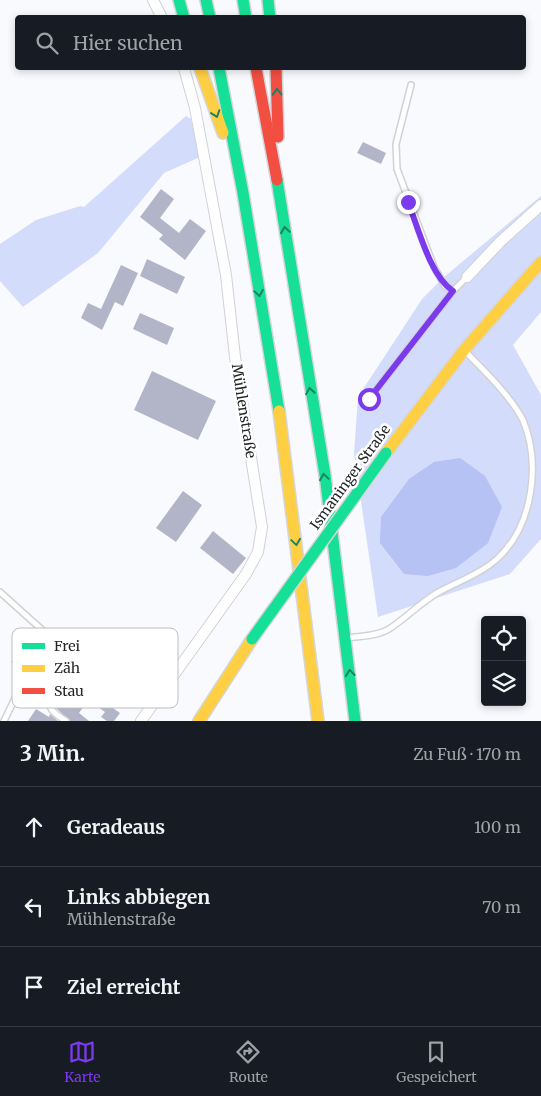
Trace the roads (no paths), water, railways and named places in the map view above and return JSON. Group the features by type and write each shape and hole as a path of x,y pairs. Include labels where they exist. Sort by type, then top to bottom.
{"main road":[{"path":"179,0 183,15"},
{"path":"206,0 209,15"},
{"path":"243,0 246,15"},
{"path":"268,0 270,15"},
{"path":"201,70 243,193"},
{"path":"219,70 243,193 280,424 318,721"},
{"path":"256,70 279,189 346,638 355,721"},
{"path":"276,70 279,189"},
{"name":"Ismaninger Straße","path":"199,721 252,639 386,453 464,350 541,262"}],"street":[{"path":"153,0 160,15"},
{"name":"Mühlenstraße","path":"178,668 246,574 258,552 262,527 235,357 226,275 195,108 185,70"},
{"path":"467,277 500,242 541,205"},
{"name":"Mühlenstraße","path":"140,721 149,708"}],"lane":[{"path":"411,85 396,144 397,170 434,267 445,286 453,291"},
{"path":"369,399 453,291 467,277"},
{"path":"346,638 388,630 436,593 469,577 495,560 511,544 527,514 536,479 535,452 531,437 524,420 509,399 464,350"},
{"path":"0,592 40,628"},
{"path":"312,721 316,698"},
{"path":"4,721 12,704"},
{"path":"50,708 56,715 66,721"}]}
